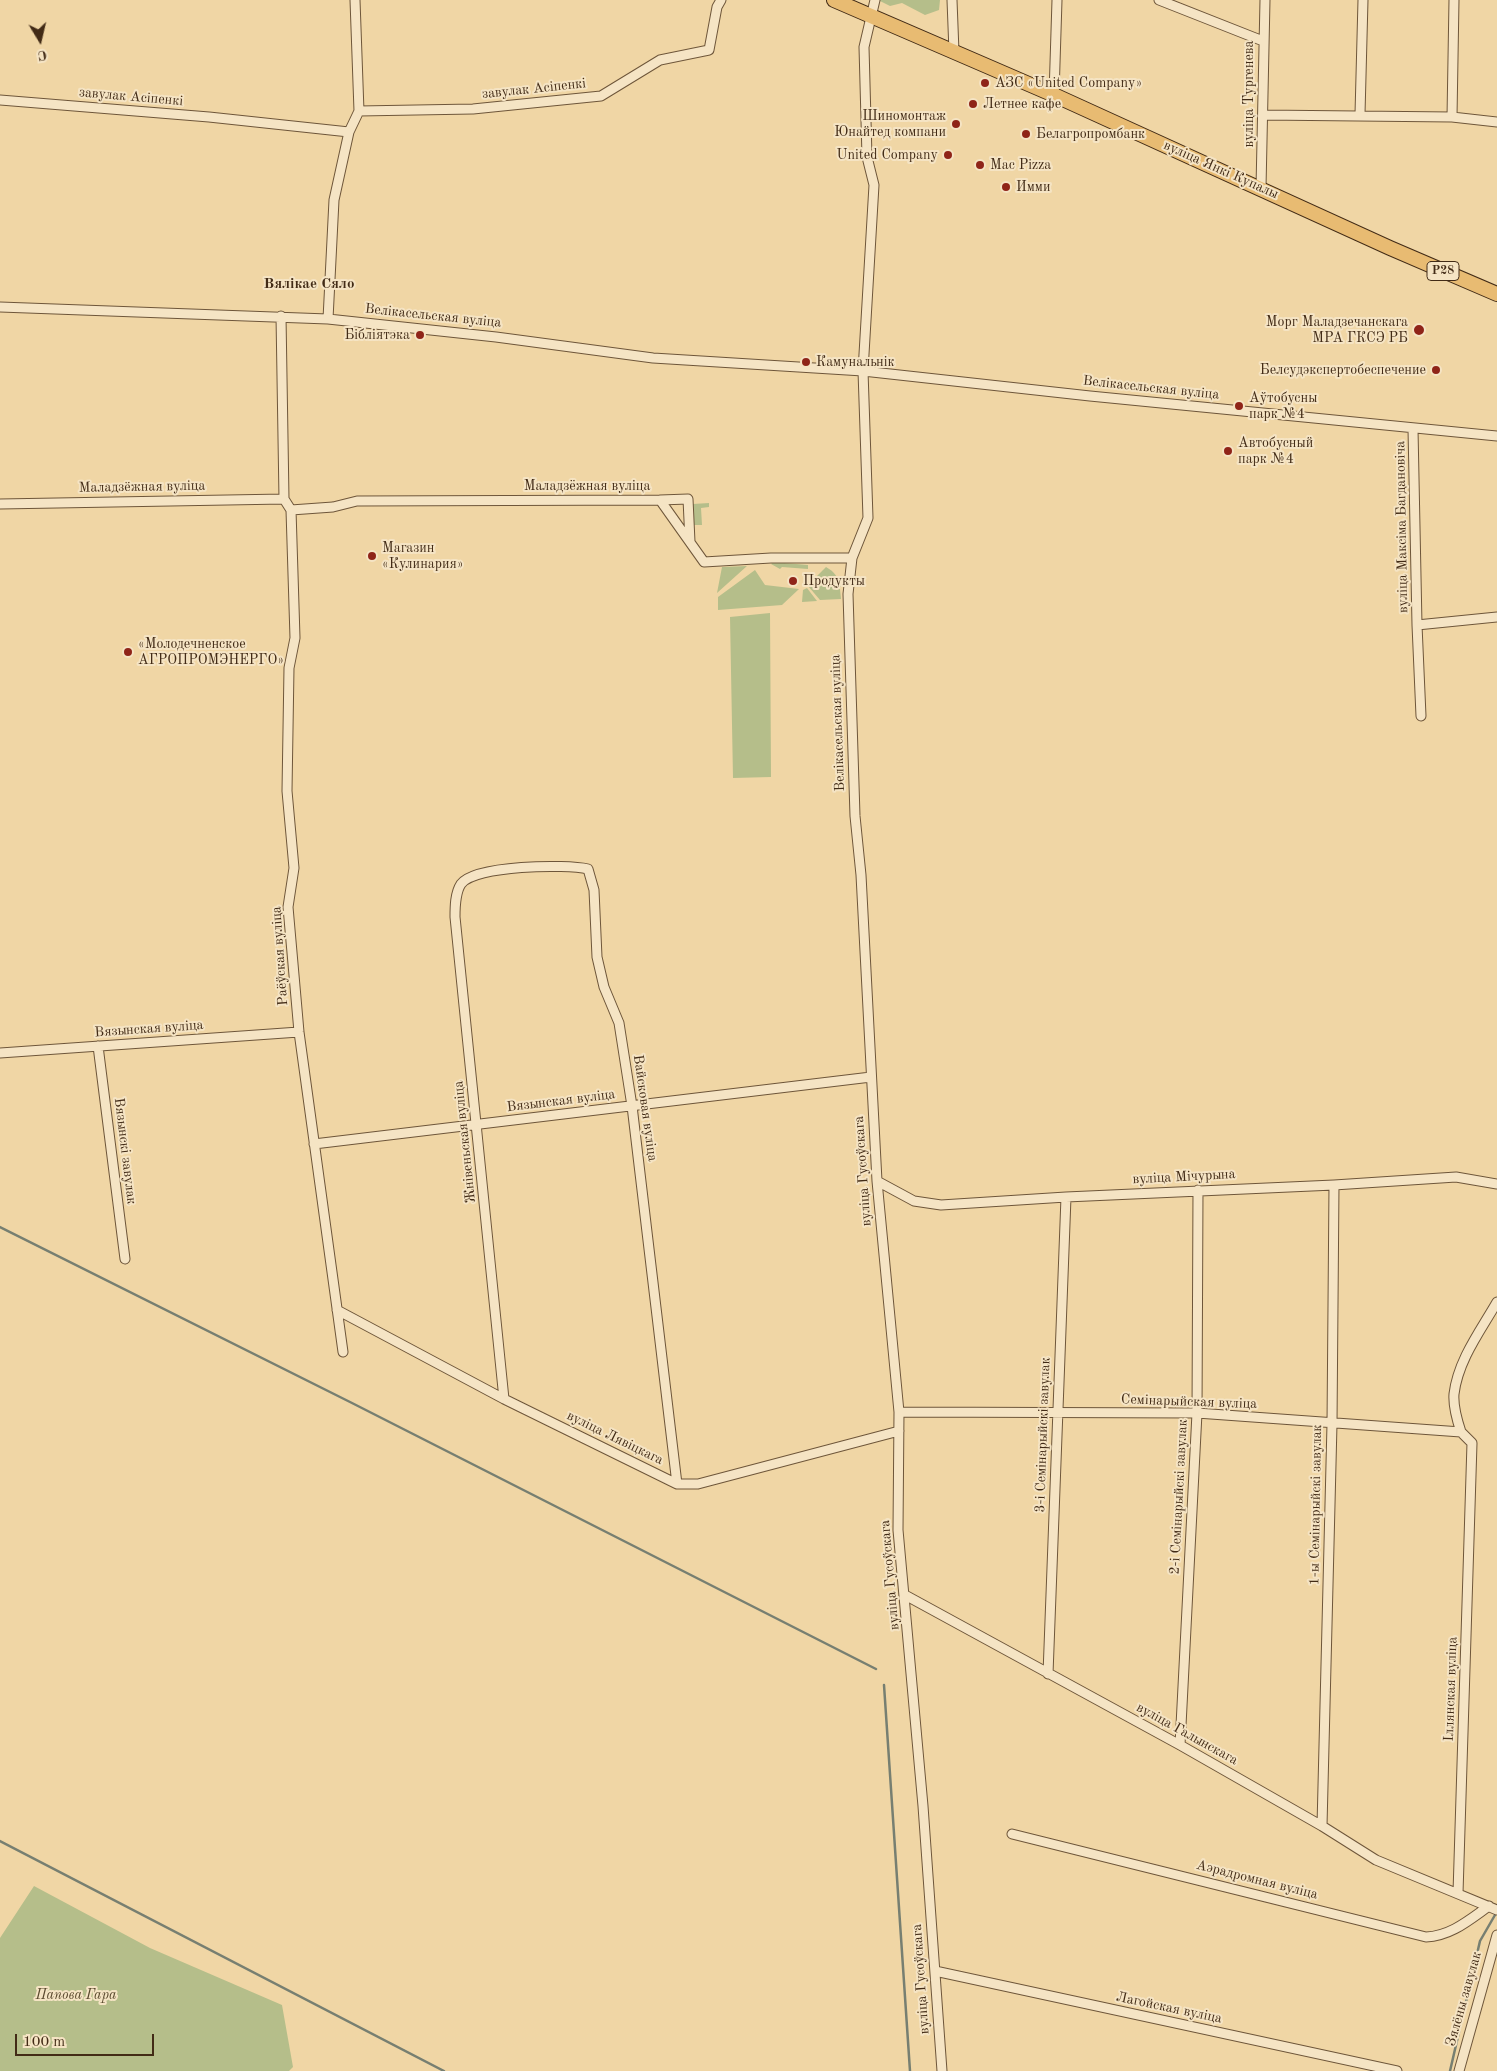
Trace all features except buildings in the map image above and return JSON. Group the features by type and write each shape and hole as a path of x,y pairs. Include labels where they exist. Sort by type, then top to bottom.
{"main road":[{"name":"вуліца Янкі Купалы","path":"834,0 1054,95 1390,248 1497,294"}],"street":[{"path":"328,319 334,200 349,132 359,111 355,0"},
{"name":"завулак Асіпенкі","path":"359,111 472,109 601,96 660,60 709,50 717,7 721,0"},
{"path":"863,371 874,185 867,157 864,47 876,0"},
{"path":"952,0 954,52"},
{"path":"1054,95 1056,0"},
{"path":"1159,0 1263,41"},
{"name":"вуліца Тургенева","path":"1261,188 1264,0"},
{"path":"1360,114 1363,0"},
{"path":"1452,117 1454,0"},
{"name":"завулак Асіпенкі","path":"0,100 209,117 349,132"},
{"path":"1263,114 1360,114 1452,117 1497,122"},
{"name":"Велікасельская вуліца","path":"0,307 328,319 496,337 653,358 863,371 1414,429 1497,436"},
{"path":"281,316 284,499 291,510"},
{"name":"Велікасельская вуліца","path":"863,371 868,518 852,558 848,594 855,816 861,875 871,1077"},
{"name":"вуліца Максіма Багдановіча","path":"1414,429 1417,625 1421,716"},
{"name":"Маладзёжная вуліца","path":"0,504 284,499"},
{"path":"660,500 688,499 690,542"},
{"name":"Маладзёжная вуліца","path":"291,510 332,507 357,501 660,500 704,562 771,558 852,558"},
{"name":"Раёўская вуліца","path":"291,510 295,638 289,668 288,791 294,868 288,907 299,1032 343,1352"},
{"name":"вуліца Максіма Багдановіча","path":"1417,625 1497,617"},
{"name":"Вайсковая вуліца","path":"461,884 470,876 493,870 571,865 588,869 594,890 598,958 604,987 619,1023 632,1106 677,1484"},
{"name":"Жнівеньская вуліца","path":"461,884 456,898 455,917 504,1398"},
{"name":"Вязынская вуліца","path":"0,1053 299,1032"},
{"name":"Вязынскі завулак","path":"98,1046 125,1259"},
{"name":"Вязынская вуліца","path":"314,1144 871,1077"},
{"name":"вуліца Гусоўскага","path":"871,1077 877,1181 899,1412 898,1530 923,1806 942,2071"},
{"name":"вуліца Мічурына","path":"877,1181 914,1201 940,1205 1066,1196 1334,1185 1456,1177 1497,1184"},
{"name":"1-ы Семінарыйскі завулак","path":"1322,1826 1332,1424 1334,1185"},
{"name":"2-і Семінарыйскі завулак","path":"1180,1745 1197,1414 1198,1190"},
{"name":"3-і Семінарыйскі завулак","path":"1048,1674 1066,1196"},
{"path":"1461,1432 1456,1415 1454,1395 1458,1378 1469,1350 1497,1302"},
{"name":"вуліца Лявіцкага","path":"337,1310 504,1398 677,1484 698,1484 899,1430"},
{"name":"Семінарыйская вуліца","path":"899,1412 1197,1414 1461,1432"},
{"name":"Іллянская вуліца","path":"1458,1893 1472,1443 1461,1432"},
{"name":"вуліца Галынскага","path":"905,1595 1180,1745 1322,1826 1376,1860 1458,1893"},
{"name":"Аэрадромная вуліца","path":"1012,1834 1426,1936 1439,1936 1451,1932 1493,1908"},
{"path":"1458,1893 1493,1908"},
{"name":"Зялёны завулак","path":"1459,2071 1497,1935"},
{"name":"Лагойская вуліца","path":"934,1971 1397,2071"}],"green space":[{"path":"878,0 940,0 939,10 925,15 902,3 890,6"},
{"path":"709,503 709,507 701,508 702,525 693,525 693,504"},
{"path":"773,562 808,565 808,569 782,567 780,569 771,564"},
{"path":"747,566 717,593 722,567"},
{"path":"826,567 836,575 841,587 814,579"},
{"path":"755,570 765,585 799,589 782,605 718,610 718,597"},
{"path":"813,581 840,589 841,599 820,600 808,586"},
{"path":"807,588 817,601 802,602 803,590"},
{"path":"770,613 771,777 733,778 730,617"},
{"name":"Папова Гара","path":"34,1886 150,1948 282,2005 293,2067 289,2071 0,2071 0,1938"}],"waterway":[{"path":"0,1227 876,1669"},
{"path":"884,1685 910,2071"},
{"path":"0,1841 444,2071"},
{"path":"1450,2071 1480,1941 1495,1915"}],"place":[{"name":"АЗС «United Company»","path":"985,83"},
{"name":"Летнее кафе","path":"973,104"},
{"name":"Шиномонтаж Юнайтед компани","path":"956,124"},
{"name":"Белагропромбанк","path":"1026,134"},
{"name":"United Company","path":"948,155"},
{"name":"Mac Pizza","path":"980,165"},
{"name":"Имми","path":"1006,187"},
{"name":"Морг Маладзечанскага МРА ГКСЭ РБ","path":"1419,330"},
{"name":"Бібліятэка","path":"420,335"},
{"name":"Камунальнік","path":"806,362"},
{"name":"Белсудэкспертобеспечение","path":"1436,370"},
{"name":"Аўтобусны парк №4","path":"1239,406"},
{"name":"Автобусный парк №4","path":"1228,451"},
{"name":"Магазин «Кулинария»","path":"372,556"},
{"name":"Продукты","path":"793,581"},
{"name":"«Молодечненское АГРОПРОМЭНЕРГО»","path":"128,652"}],"district":[{"name":"Вялікае Сяло","path":"309,284"}]}
